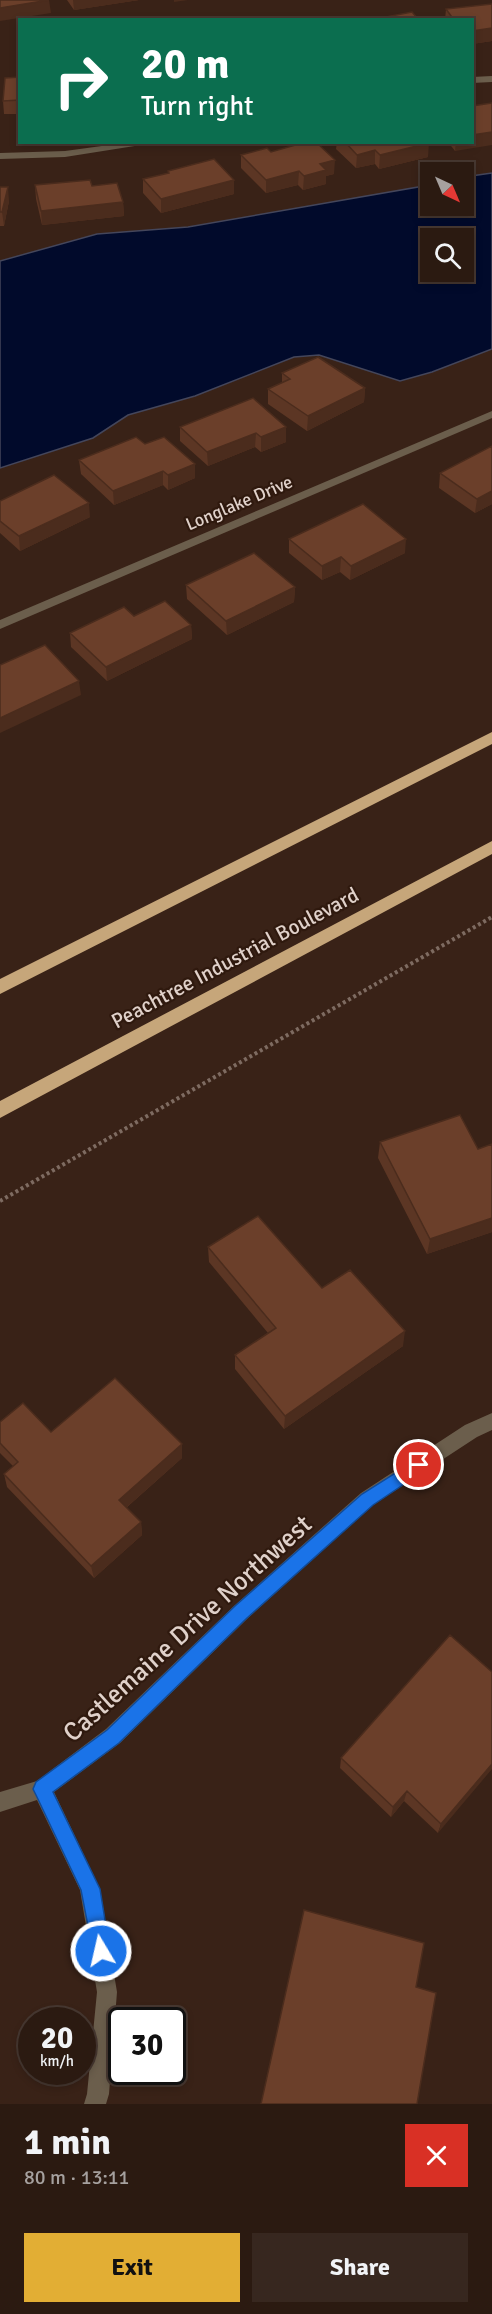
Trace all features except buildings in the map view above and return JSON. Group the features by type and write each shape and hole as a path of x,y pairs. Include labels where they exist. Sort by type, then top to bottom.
{"highway":[{"path":"0,987 492,737"},
{"name":"Peachtree Industrial Boulevard","path":"0,1110 492,847"}],"street":[{"path":"474,80 492,80"},
{"path":"0,156 65,154 141,144"},
{"name":"Longlake Drive","path":"0,625 492,414"},
{"name":"Castlemaine Drive Northwest","path":"0,1802 42,1789 113,1736 241,1612 368,1499 471,1431 492,1421"},
{"path":"42,1789 90,1889 92,1900 107,1992 98,2094 95,2104"}],"path":[{"path":"0,1202 492,917"}],"water":[{"path":"492,173 492,349 432,372 400,381 319,355 294,357 195,396 128,415 93,438 0,468 0,261 97,234 188,227 420,187 420,216 474,216 474,176"}],"route":[{"path":"101,1951 90,1889 42,1789 113,1736 241,1612 368,1499 419,1465"}]}
